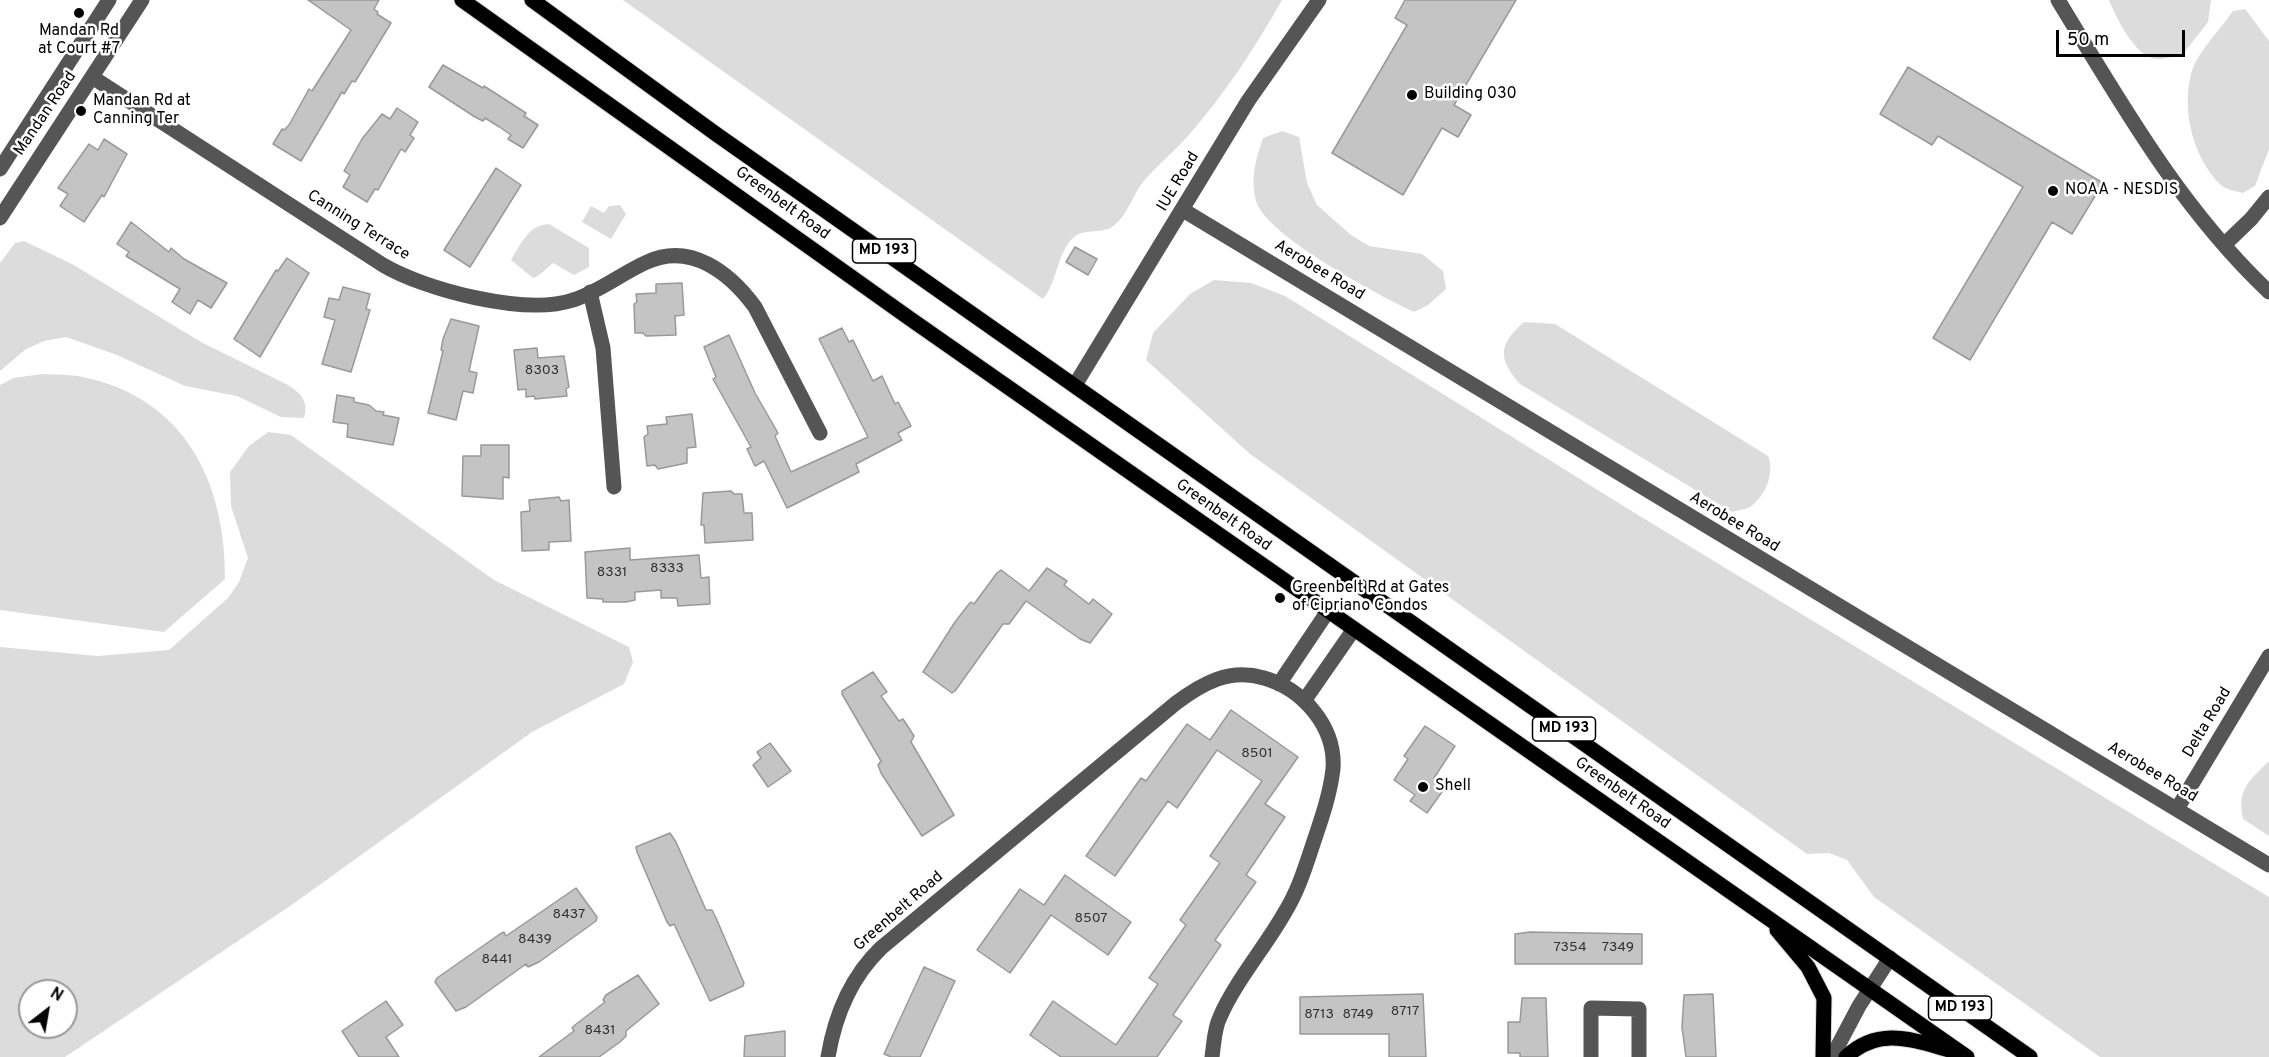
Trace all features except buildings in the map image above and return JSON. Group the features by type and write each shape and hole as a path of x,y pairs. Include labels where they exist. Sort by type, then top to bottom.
{"main road":[{"name":"Greenbelt Road","path":"462,0 1328,611 1964,1055"},
{"name":"Greenbelt Road","path":"532,0 716,134 2030,1057"},
{"path":"1763,914 1808,967 1824,998 1823,1057"},
{"path":"1846,1057 1877,1040 1906,1037 1964,1055"}],"street":[{"name":"Mandan Road","path":"0,169 109,0"},
{"name":"Mandan Road","path":"0,218 142,0"},
{"name":"IUE Road","path":"1075,385 1248,101 1319,0"},
{"path":"2058,0 2153,155 2185,198 2269,292"},
{"name":"Canning Terrace","path":"92,77 398,274 435,289 525,304 556,304 574,300 648,261 666,256 688,256 707,262 742,290 756,307 820,433"},
{"path":"2225,244 2251,219 2269,197"},
{"name":"Aerobee Road","path":"1183,210 2269,865"},
{"path":"590,292 603,348 614,487"},
{"path":"1279,684 1328,611"},
{"path":"1304,700 1354,629"},
{"name":"Delta Road","path":"2177,809 2269,656"},
{"name":"Greenbelt Road","path":"828,1057 831,1034 844,999 874,955 1176,703 1200,686 1232,675 1246,675 1279,684 1304,700 1317,714 1330,744 1333,769 1328,796 1295,894 1220,1016 1212,1057"},
{"path":"1832,1057 1870,988 1890,958"},
{"path":"1591,1057 1591,1008 1639,1009 1639,1057"}],"shaded area":[{"path":"623,0 1282,0 1226,88 1188,136 1143,182 1122,218 1108,229 1077,235 1067,245 1052,284 1043,299"},
{"path":"2109,0 2211,0 2208,22 2183,54 2155,59 2147,56 2133,43"},
{"path":"2245,9 2269,41 2269,149 2255,186 2243,193 2221,185 2203,161 2191,130 2188,98 2193,68 2201,54 2233,11"},
{"path":"1282,131 1299,137 1307,183 1317,205 1351,235 1369,246 1422,254 1443,271 1446,289 1428,305 1414,312 1326,264 1280,231 1264,215 1256,201 1254,177 1263,138"},
{"path":"620,205 626,214 611,239 582,222 591,206 604,213 609,206"},
{"path":"549,224 589,248 589,267 574,275 553,263 533,278 511,260 530,232"},
{"path":"24,241 72,264 201,342 288,385 303,398 304,418 281,417 237,396 185,386 117,355 66,337 44,341 26,349 0,371 0,263 15,243"},
{"path":"1214,280 1251,283 1285,296 1638,515 2269,897 2269,1057 2100,1057 1874,897 1847,860 1829,853 1807,854 1250,454 1146,360 1153,333 1190,294"},
{"path":"1524,322 1555,324 1768,456 1770,476 1761,497 1748,508 1732,512 1520,384 1507,366 1504,352 1510,337"},
{"path":"42,374 83,377 118,388 148,404 173,425 193,450 207,478 218,510 225,579 164,632 0,610 0,385 14,378"},
{"path":"268,432 291,435 494,580 629,647 633,662 624,684 532,732 293,904 65,1057 0,1057 0,647 98,656 169,650 228,598 239,582 248,558 231,506 230,472 249,446"},
{"path":"2268,762 2269,836 2243,819 2242,809 2243,793 2246,787"}],"place":[{"name":"Mandan Rd at Court #7","path":"79,13"},
{"name":"Building 030","path":"1412,95"},
{"name":"Mandan Rd at Canning Ter","path":"81,111"},
{"name":"NOAA - NESDIS","path":"2053,191"},
{"name":"Greenbelt Rd at Gates of Cipriano Condos","path":"1280,598"},
{"name":"Shell","path":"1423,787"}]}
